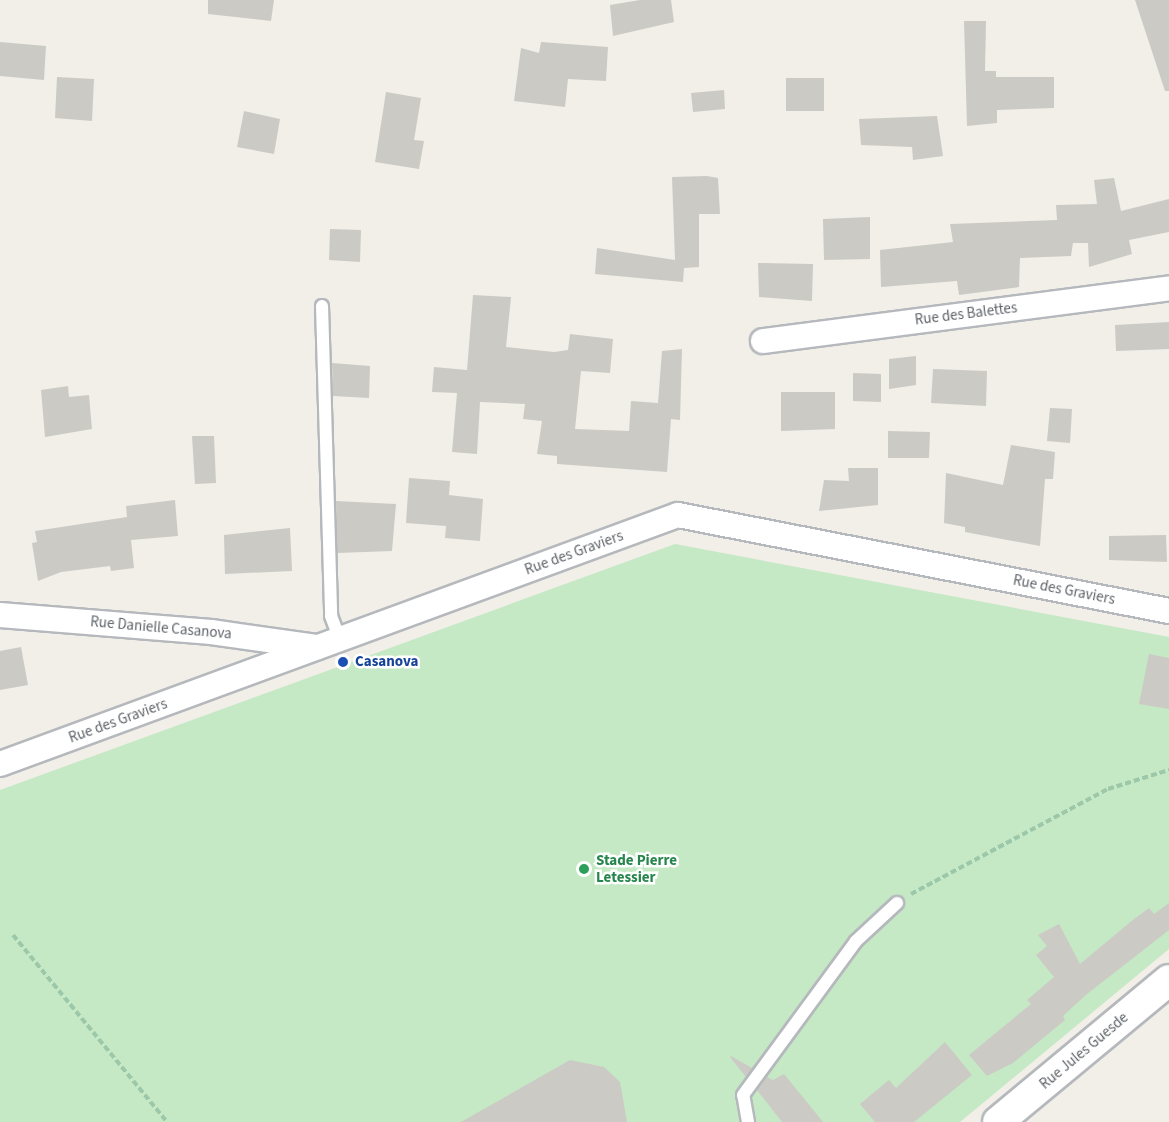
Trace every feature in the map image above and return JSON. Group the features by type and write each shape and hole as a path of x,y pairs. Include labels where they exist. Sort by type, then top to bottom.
{"street":[{"name":"Rue des Balettes","path":"763,341 1169,288"},
{"name":"Rue des Graviers","path":"0,764 678,515 1169,611"},
{"name":"Rue Danielle Casanova","path":"0,615 330,643"},
{"name":"Rue Jules Guesde","path":"998,1122 1169,980"}],"lane":[{"path":"322,306 330,643"},
{"path":"748,1122 743,1095 855,941 897,903"}],"path":[{"path":"897,903 954,867 1108,789 1169,770"},
{"path":"13,935 167,1122"}],"green space":[{"name":"Stade Pierre Letessier","path":"675,544 1169,637 1169,949 960,1122 0,1122 0,790"}],"building":[{"path":"208,0 274,0 271,21 208,14"},
{"path":"640,0 671,0 674,22 613,36 610,5"},
{"path":"1135,0 1169,0 1169,91 1165,91"},
{"path":"964,21 986,21 985,71 996,71 996,77 1054,77 1054,108 997,110 997,123 967,126"},
{"path":"0,42 46,46 44,80 0,76"},
{"path":"541,42 608,47 606,81 568,79 565,107 514,101 521,48 539,53"},
{"path":"57,77 94,79 92,121 55,118"},
{"path":"786,78 824,78 824,111 786,111"},
{"path":"724,90 725,109 693,112 691,93"},
{"path":"386,92 421,98 414,140 424,141 419,169 375,162"},
{"path":"244,111 280,119 274,154 237,147"},
{"path":"937,116 943,156 913,160 912,147 861,145 859,119"},
{"path":"672,177 718,178 720,214 699,214 699,267 684,268 683,282 595,274 597,248 675,260"},
{"path":"1114,178 1121,211 1169,199 1169,232 1129,240 1132,254 1089,267 1088,243 1073,243 1071,256 1020,258 1019,287 959,295 957,281 881,287 880,250 953,242 950,224 1057,220 1056,205 1097,204 1094,180"},
{"path":"870,217 870,259 824,260 823,219"},
{"path":"330,229 361,230 360,262 329,260"},
{"path":"758,263 813,264 812,301 759,297"},
{"path":"473,295 511,297 506,347 554,352 568,350 570,334 613,339 610,373 581,371 575,429 629,431 631,401 658,403 662,351 682,349 680,420 671,419 667,472 557,464 557,456 537,454 542,421 523,419 525,404 480,402 477,454 452,452 457,393 432,392 434,367 467,370"},
{"path":"1169,322 1169,349 1116,351 1115,325"},
{"path":"916,356 916,385 889,389 889,359"},
{"path":"332,363 370,366 369,398 333,396"},
{"path":"933,369 987,371 986,406 931,403"},
{"path":"853,373 881,374 881,402 853,401"},
{"path":"68,386 69,397 89,395 92,429 45,437 41,390"},
{"path":"781,392 835,392 835,429 781,431"},
{"path":"1050,408 1072,409 1070,443 1047,441"},
{"path":"888,431 930,432 929,458 888,458"},
{"path":"192,436 214,436 216,483 195,484"},
{"path":"1011,445 1055,452 1053,479 1045,479 1040,546 965,532 965,527 944,523 946,473 1003,485"},
{"path":"848,468 878,468 878,505 819,511 824,480 849,481"},
{"path":"409,478 450,481 449,495 483,499 480,541 445,538 446,526 406,523"},
{"path":"175,500 178,536 131,540 134,568 111,571 110,566 61,572 38,581 32,543 37,542 35,531 127,517 126,506"},
{"path":"336,501 396,504 392,551 337,553"},
{"path":"290,528 292,571 225,574 224,535"},
{"path":"1166,535 1167,562 1109,560 1109,536"},
{"path":"21,647 28,685 0,690 0,651"},
{"path":"1149,654 1169,658 1169,709 1139,704"},
{"path":"1169,903 1169,930 1087,994 1063,1016 1065,1020 1013,1063 987,1076 969,1055 1031,1004 1027,1000 1054,977 1036,955 1047,946 1038,935 1059,924 1080,964 1149,908 1154,914"},
{"path":"945,1042 972,1075 914,1122 875,1122 860,1104 889,1080 896,1088"},
{"path":"730,1057 752,1068 746,1077"},
{"path":"570,1060 604,1067 620,1082 627,1122 461,1122"},
{"path":"784,1074 823,1122 782,1122 757,1090 767,1077 773,1080"}],"place":[{"name":"Casanova","path":"343,662"},
{"name":"Stade Pierre Letessier","path":"584,869"}]}
